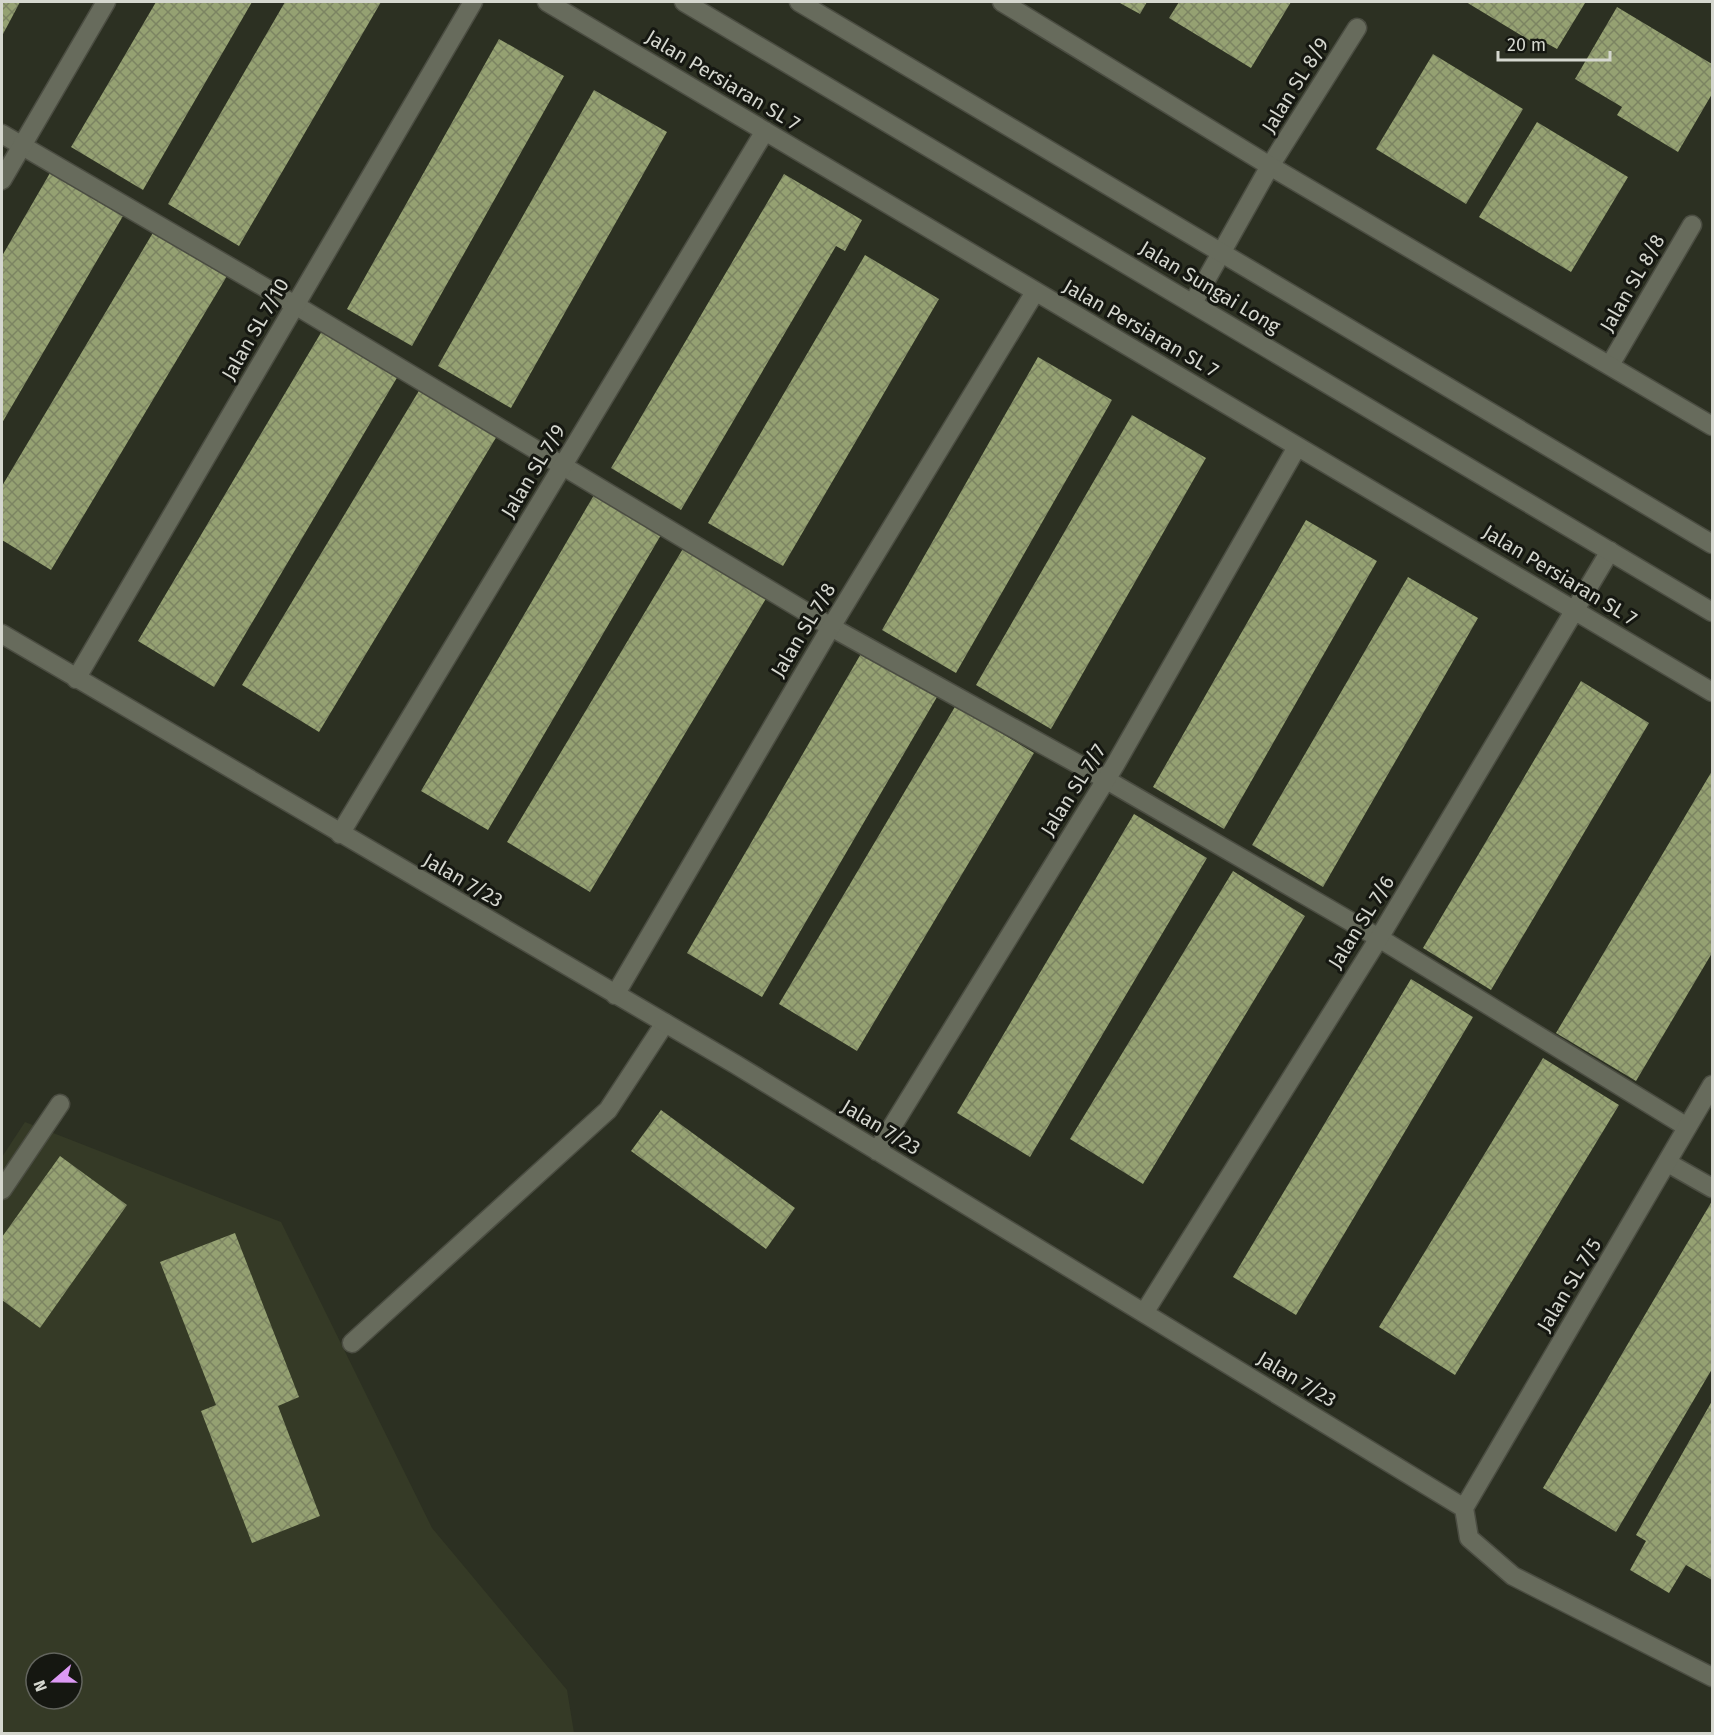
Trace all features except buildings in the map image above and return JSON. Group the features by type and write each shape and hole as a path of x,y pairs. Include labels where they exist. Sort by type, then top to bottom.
{"street":[{"path":"2,180 106,2"},
{"name":"Jalan SL 7/10","path":"76,679 473,2"},
{"name":"Jalan Persiaran SL 7","path":"547,2 1713,692"},
{"name":"Jalan Sungai Long","path":"684,2 1713,612"},
{"name":"Jalan Sungai Long","path":"799,2 1713,544"},
{"path":"1002,2 1270,166 1713,426"},
{"name":"Jalan SL 8/9","path":"1192,303 1270,166 1357,28"},
{"name":"Jalan SL 7/9","path":"340,834 765,131"},
{"path":"2,134 295,305 831,627 1105,779 1379,938 1688,1127"},
{"name":"Jalan SL 8/8","path":"1610,365 1692,225"},
{"name":"Jalan SL 7/8","path":"615,994 831,627 1035,292"},
{"name":"Jalan SL 7/7","path":"877,1151 1105,779 1298,447"},
{"name":"Jalan SL 7/6","path":"1144,1313 1379,938 1610,551"},
{"name":"Jalan 7/23","path":"2,634 665,1023 1464,1508"},
{"path":"352,1343 608,1110 665,1023"},
{"name":"Jalan SL 7/5","path":"1464,1508 1713,1085"},
{"path":"2,1190 60,1104"},
{"path":"1668,1163 1713,1188"},
{"path":"1464,1508 1469,1538 1513,1576 1713,1677"}],"shaded area":[{"path":"25,1122 281,1222 432,1528 567,1690 574,1733 2,1734 2,1157"}]}
